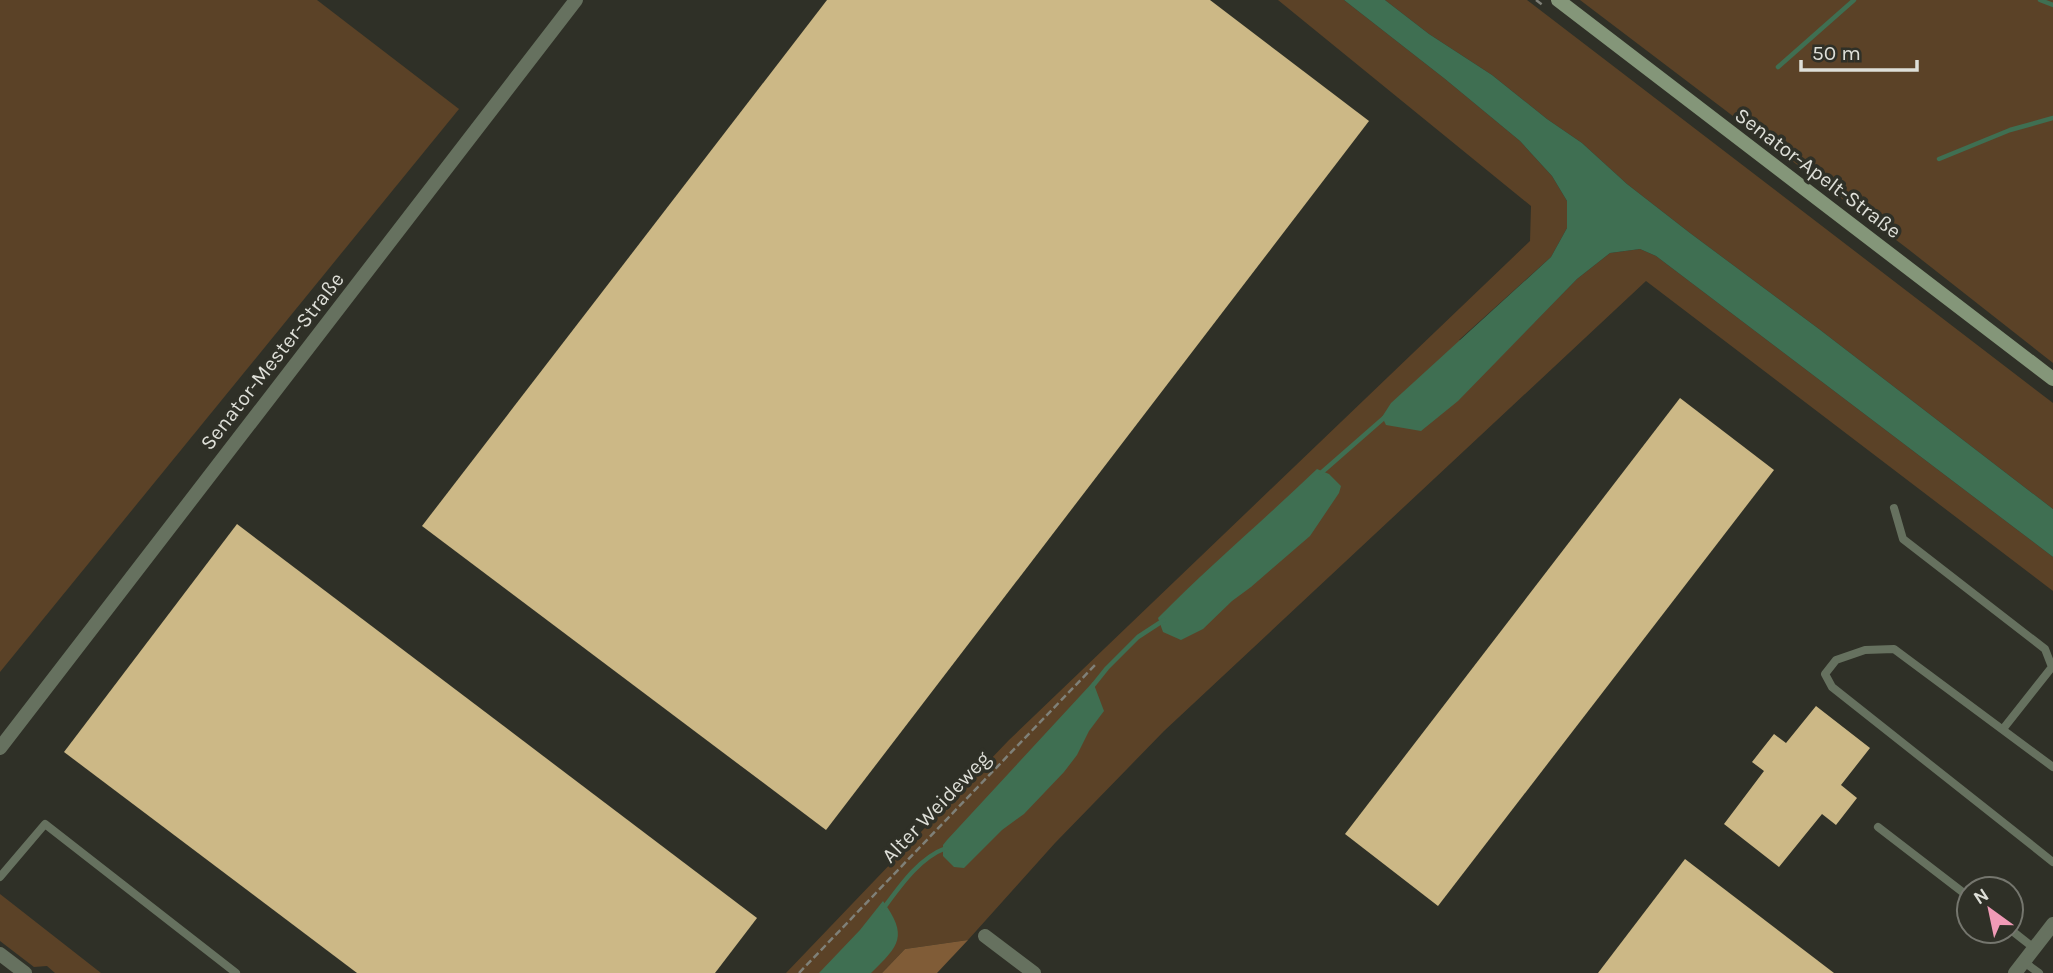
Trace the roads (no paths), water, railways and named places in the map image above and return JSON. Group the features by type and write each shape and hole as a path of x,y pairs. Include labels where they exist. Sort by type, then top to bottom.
{"street":[{"name":"Senator-Mester-Straße","path":"0,748 576,0"},
{"name":"Senator-Apelt-Straße","path":"1558,0 2053,379"},
{"path":"2019,967 2053,924"},
{"path":"985,936 1034,973"},
{"path":"0,954 25,973"}],"lane":[{"path":"1894,508 1903,539 2045,649 2052,667 2003,729"},
{"path":"2053,767 1894,649 1865,650 1836,660 1825,674 1832,687 2053,862"},
{"path":"0,877 45,824 236,973"},
{"path":"1878,827 1955,886"},
{"path":"2025,941 2034,948"},
{"path":"2019,967 2039,973"}],"waterway":[{"path":"1778,67 1854,0"},
{"path":"2040,0 2053,5"},
{"path":"1939,159 2010,130 2053,118"},
{"path":"1321,473 1385,417"},
{"path":"1091,688 1138,637 1164,620"},
{"path":"883,909 919,866 946,848"}]}
